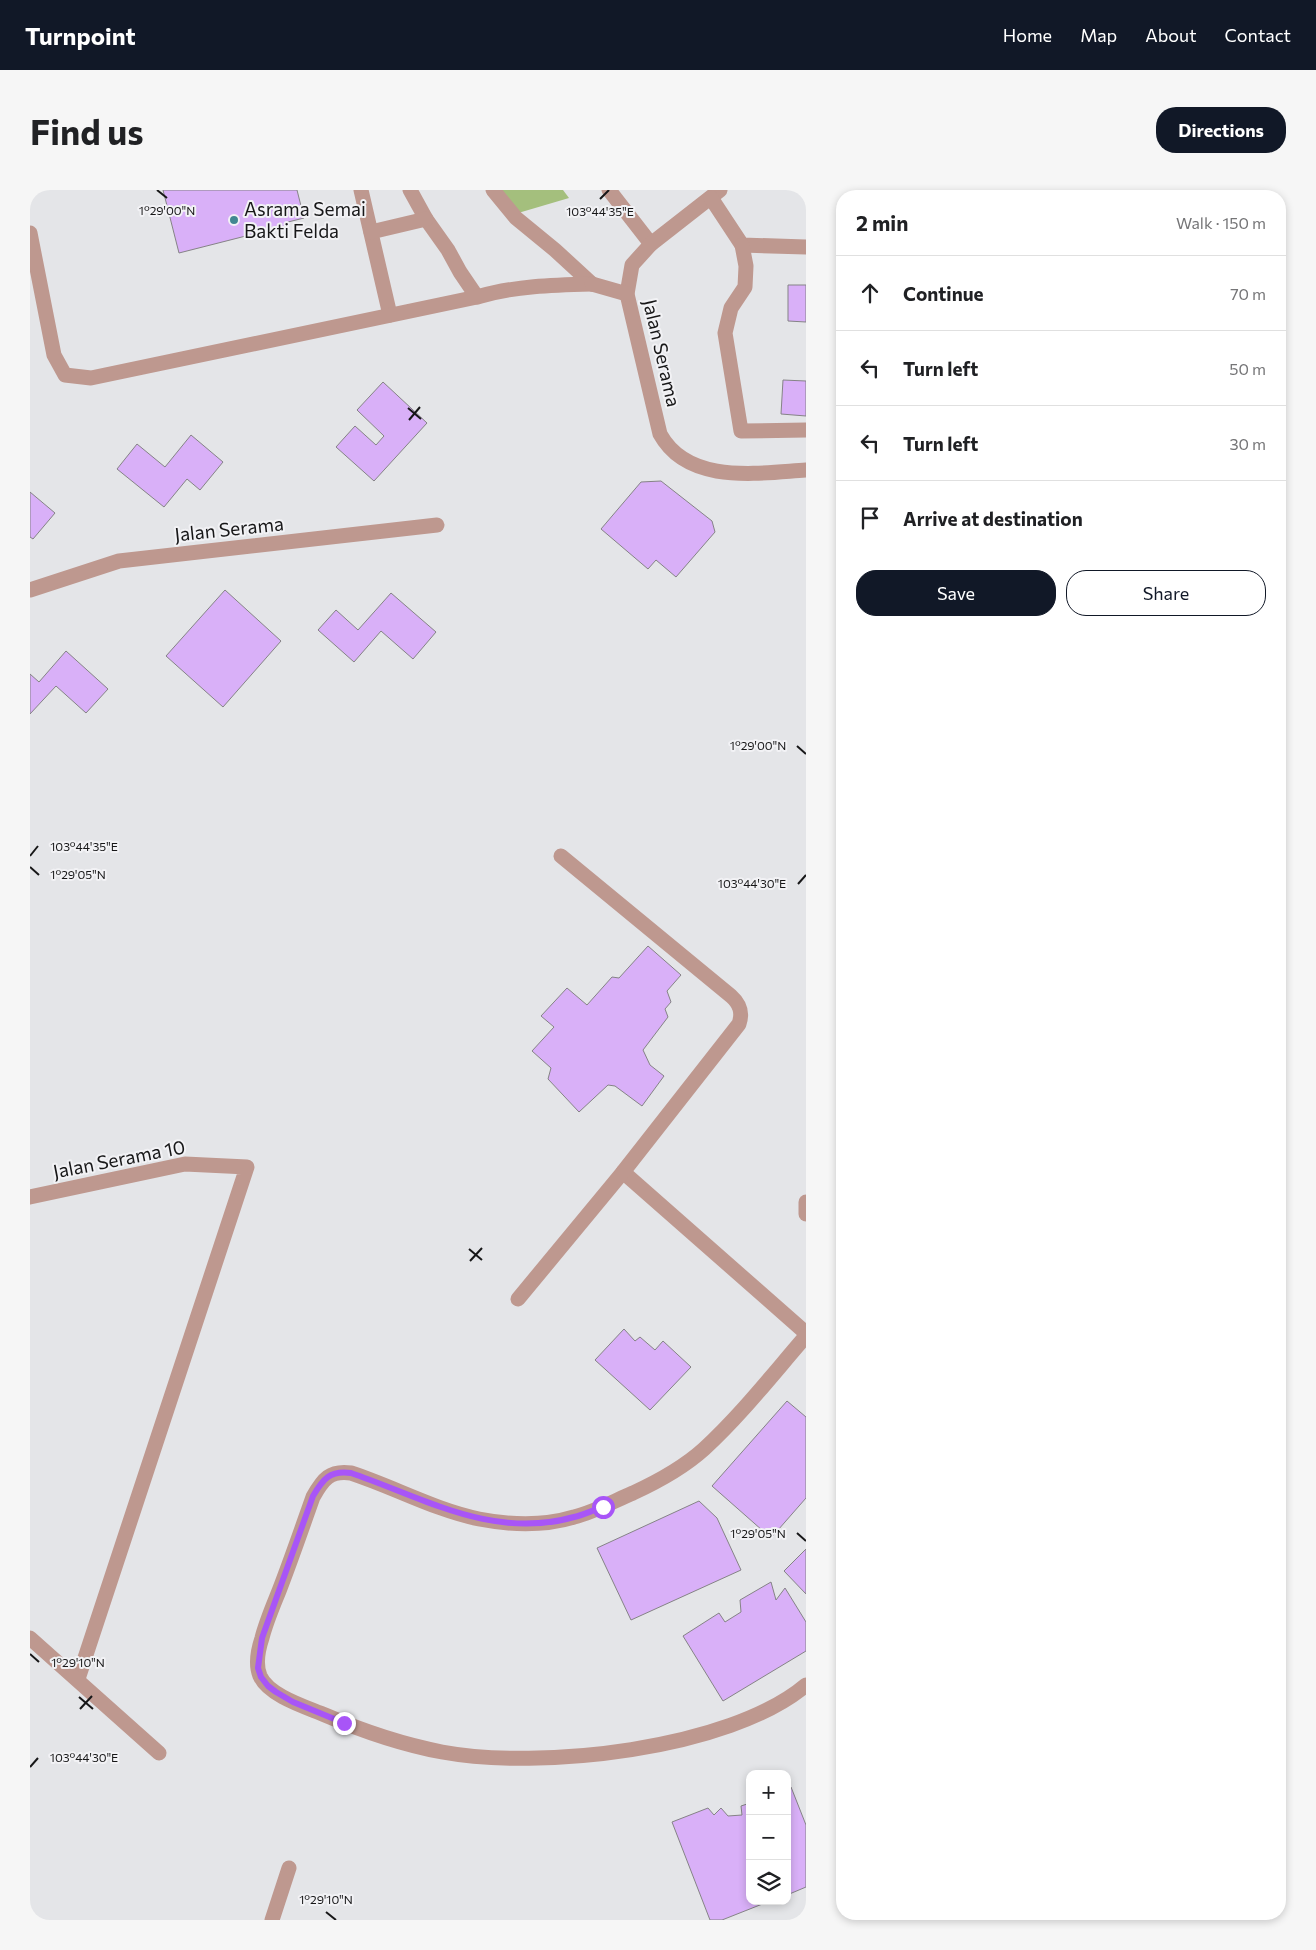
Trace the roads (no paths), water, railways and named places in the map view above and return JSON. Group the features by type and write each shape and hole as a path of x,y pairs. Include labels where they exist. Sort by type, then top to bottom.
{"street":[{"path":"361,190 390,315"},
{"path":"410,190 426,219 448,250 477,298"},
{"name":"Jalan Serama","path":"493,190 516,218 592,284 627,294 660,434 666,445 676,454 706,469 735,474 806,470"},
{"path":"609,190 651,244"},
{"path":"627,294 632,266 651,244 715,194 720,212 742,245 746,266 745,287 731,308 725,333 741,431 806,430"},
{"path":"371,232 426,219"},
{"path":"30,233 54,356 65,375 91,378 477,298 499,290 592,284"},
{"path":"742,245 806,247"},
{"name":"Jalan Serama","path":"30,590 119,561 437,526"},
{"path":"518,1298 623,1172 739,1024 741,1017 740,1008 731,996 561,856"},
{"name":"Jalan Serama 10","path":"30,1197 185,1164 247,1167 78,1679"},
{"path":"623,1172 806,1334 734,1419 703,1450 660,1480 603,1507 574,1518 544,1523 480,1519 440,1507 351,1473 339,1471 329,1475 320,1484 313,1496 262,1638 258,1668 261,1677 268,1686 293,1702 393,1741 444,1752 495,1758 558,1757 619,1751 679,1741 739,1722 805,1690"},
{"path":"806,1202 806,1214"},
{"path":"30,1638 160,1753"},
{"path":"272,1920 289,1868"}],"place":[{"name":"Asrama Semai Bakti Felda","path":"234,220"}]}
